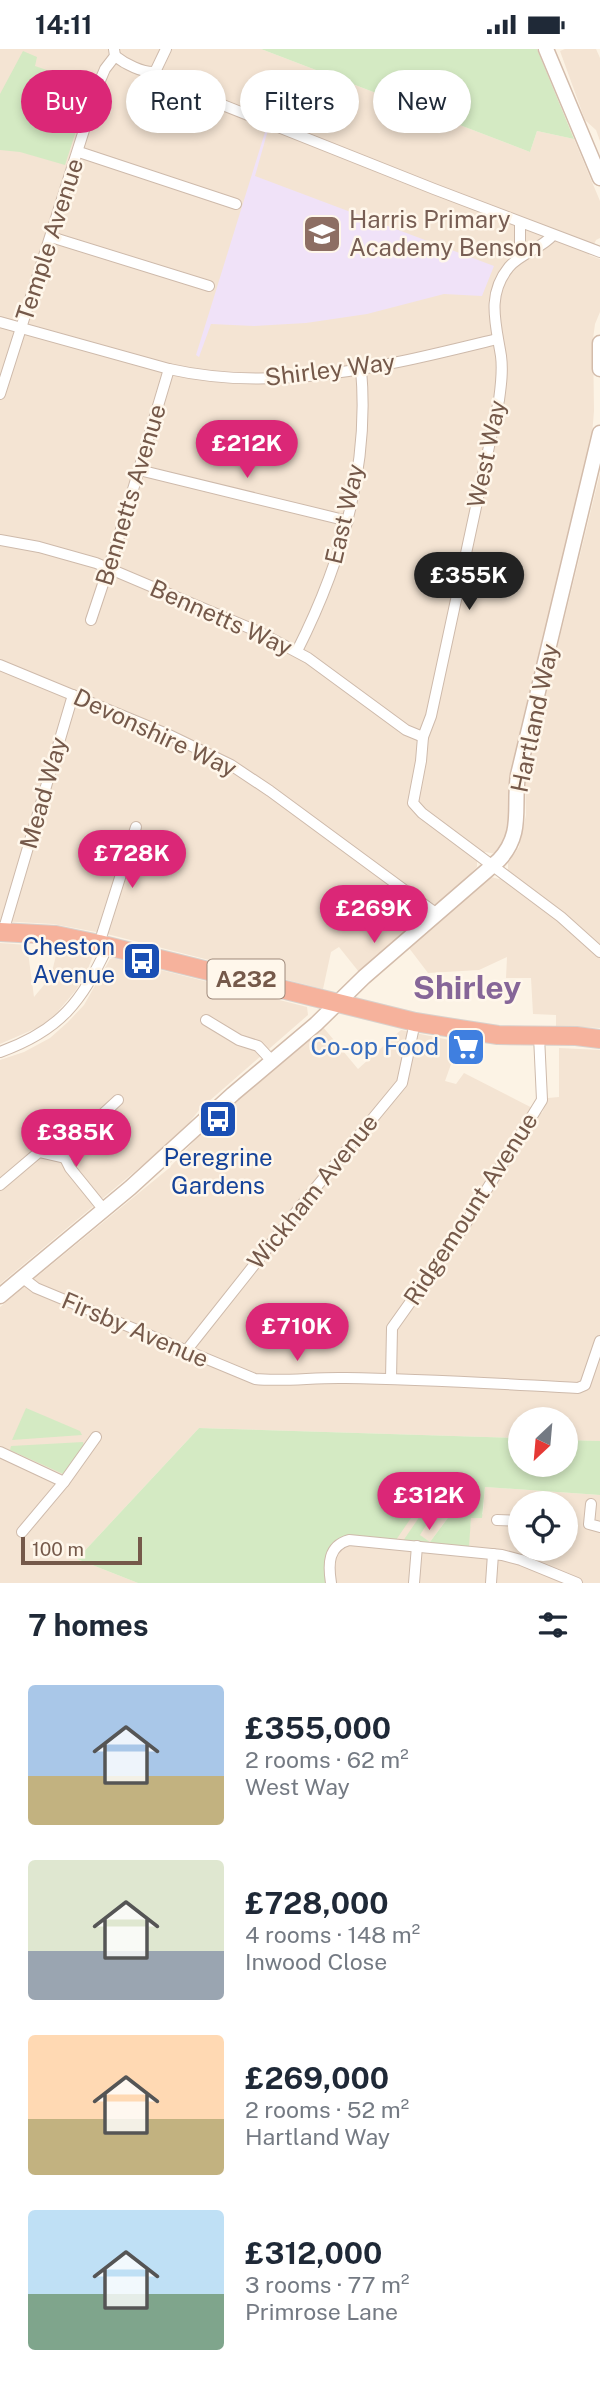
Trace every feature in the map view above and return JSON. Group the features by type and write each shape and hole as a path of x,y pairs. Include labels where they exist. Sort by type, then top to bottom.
{"highway":[{"name":"A232","path":"1,932 56,935 103,945 415,1021 491,1034 600,1038"}],"street":[{"path":"156,70 166,49"},
{"path":"546,49 600,178"},
{"path":"114,53 122,62 143,70"},
{"name":"Temple Avenue","path":"0,394 102,76 114,53"},
{"path":"226,106 600,252"},
{"path":"79,152 236,204"},
{"path":"520,223 520,257"},
{"name":"West Way","path":"492,866 414,806 413,800 423,737 433,706 499,400 502,366 494,310 495,295 505,274 520,257 544,244 553,235"},
{"path":"51,237 209,286"},
{"name":"Shirley Way","path":"0,322 169,369 224,378 275,379 361,369 497,339"},
{"path":"600,343 600,369"},
{"name":"Bennetts Avenue","path":"91,620 169,369"},
{"name":"East Way","path":"297,651 332,572 348,521 361,440 361,369"},
{"name":"Hartland Way","path":"0,1296 104,1210 316,1024 508,849 516,830 518,775 600,433"},
{"path":"139,470 348,521"},
{"name":"Bennetts Way","path":"0,540 59,552 109,568 245,625 297,651 410,732 423,737"},
{"name":"Devonshire Way","path":"0,666 193,745 231,765 270,790 437,914"},
{"name":"Mead Way","path":"1,932 73,695"},
{"path":"0,1052 40,1034 65,1015 83,992 103,945 136,827"},
{"path":"492,866 561,917 600,952"},
{"path":"359,982 358,997 361,1004 371,1012"},
{"path":"307,995 316,1009 316,1024"},
{"path":"206,1020 239,1039 258,1046 272,1061"},
{"name":"Wickham Avenue","path":"186,1351 401,1083 415,1021"},
{"name":"Ridgemount Avenue","path":"391,1379 392,1328 463,1228 542,1100 540,1036"},
{"path":"65,1158 92,1124 118,1100"},
{"path":"0,1185 39,1152 65,1158"},
{"path":"65,1158 104,1210"},
{"name":"Firsby Avenue","path":"23,1277 36,1288 255,1379 391,1379 578,1388 585,1385 600,1341"},
{"path":"22,1532 64,1482 96,1437"},
{"path":"0,1452 64,1482"},
{"path":"591,1504 589,1524 600,1527"},
{"path":"497,1520 508,1520"},
{"path":"331,1583 331,1554 342,1542 357,1540 508,1557"},
{"path":"414,1583 418,1546"},
{"path":"491,1583 493,1554"},
{"path":"523,1561 555,1579 577,1583"}],"shaded area":[{"path":"0,49 261,49 316,70 240,70 240,133 359,133 359,87 373,92 373,133 471,133 471,129 530,152 537,131 574,139 600,201 600,238 596,240 589,255 600,259 600,312 593,339 594,411 591,447 510,777 511,823 496,854 485,852 477,862 477,867 457,888 359,972 339,947 331,952 323,989 107,934 53,924 0,921"},
{"path":"596,49 600,58 600,141 596,130 585,120 560,51"},
{"name":"Harris Primary Academy Benson","path":"265,133 267,133 255,176 494,266 482,296 444,294 367,314 306,323 254,326 211,324 199,357 196,355"},
{"path":"600,473 600,1028 556,1026 556,1015 533,1014 531,978 506,978 507,957 479,970 428,973 409,948 491,877 499,879 508,869 508,863 519,847 526,815 525,780"},
{"path":"0,943 27,945 34,997 44,985 42,975 51,976 58,947 93,956 76,990 54,1016 39,1027 0,1044"},
{"path":"113,958 307,1007 308,1015 200,1109 163,1148 0,1284 0,1060 24,1052 50,1038 68,1022 84,1005"},
{"path":"323,1027 358,1069 401,1030 459,1042 445,1081 456,1084 464,1073 542,1113 548,1098 559,1097 559,1048 600,1050 600,1441 578,1440 578,1407 508,1407 508,1438 199,1428 77,1559 138,1583 0,1583 0,1307 168,1169 213,1121"},
{"path":"439,1486 469,1506 463,1515 450,1515 430,1542 419,1535 403,1541 468,1547 471,1518 483,1514 485,1487 542,1491 508,1491 508,1561 578,1561 578,1493 600,1495 600,1583 327,1583 329,1551 405,1514 421,1490"}],"green space":[{"path":"261,49 537,49 574,139 537,131 530,152 471,129 471,70 373,70 373,92 359,87 359,70 316,70"},
{"path":"23,51 37,57 35,66 47,70 21,70 21,133 75,133 65,165 20,152 0,150 0,94"},
{"path":"26,1408 80,1431 82,1435 12,1440"},
{"path":"199,1428 508,1438 508,1477 578,1477 578,1440 600,1441 600,1495 578,1493 578,1491 485,1487 482,1518 471,1518 469,1547 403,1541 422,1513 430,1519 420,1535 430,1542 450,1515 463,1515 469,1507 439,1486 434,1493 429,1490 426,1494 421,1491 405,1514 411,1518 396,1540 340,1540 327,1583 138,1583 77,1559"},
{"path":"83,1442 84,1446 63,1474 10,1450 11,1446"}],"place":[{"name":"Harris Primary Academy Benson","path":"322,234"},
{"name":"Cheston Avenue","path":"142,961"},
{"name":"Co-op Food","path":"466,1047"},
{"name":"Peregrine Gardens","path":"218,1119"}],"district":[{"name":"Shirley","path":"467,988"}]}
